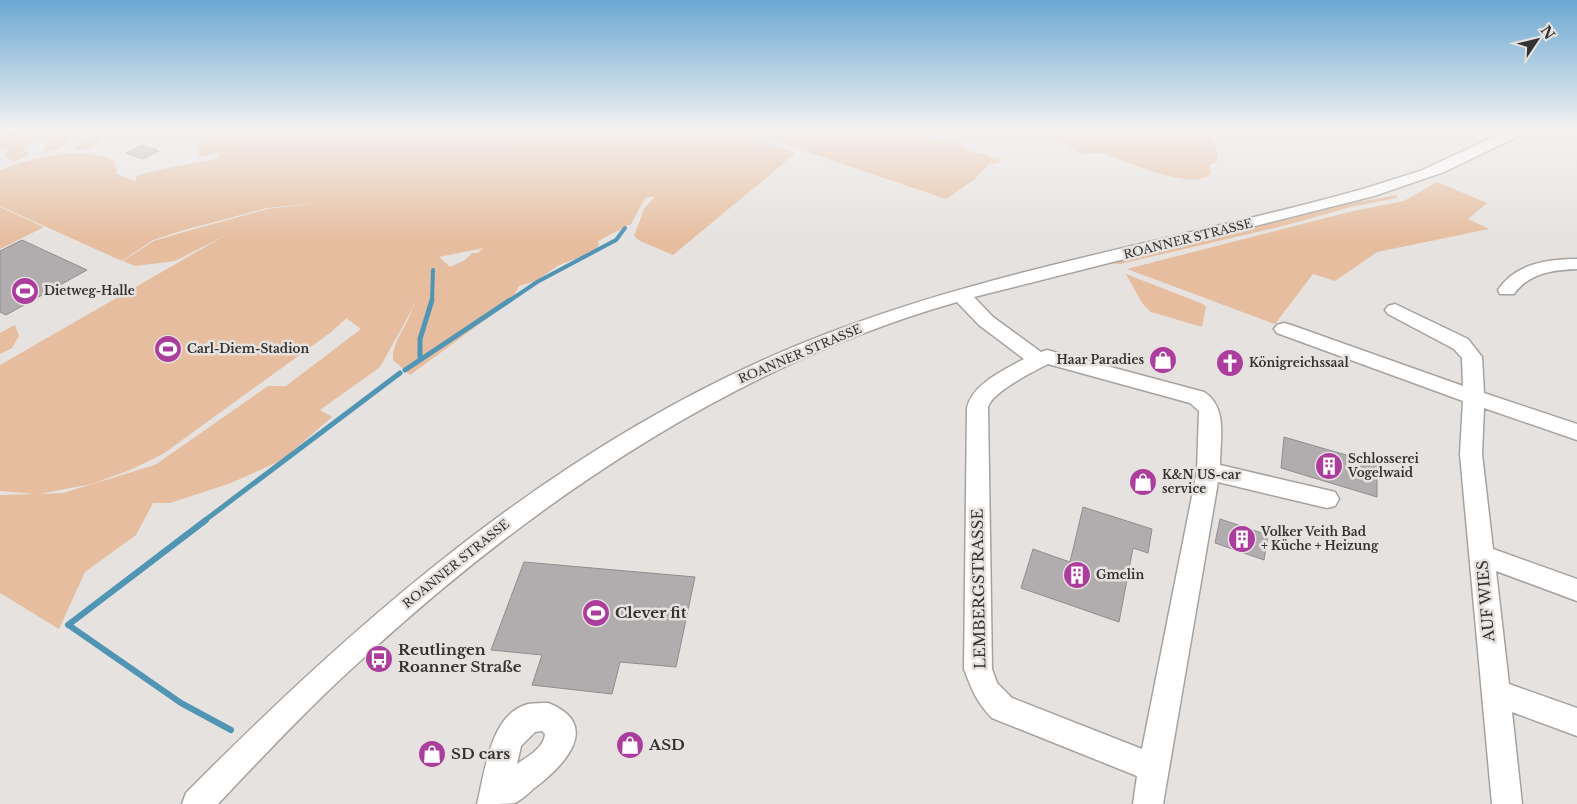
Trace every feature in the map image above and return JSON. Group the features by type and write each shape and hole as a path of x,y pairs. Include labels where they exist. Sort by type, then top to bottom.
{"street":[{"name":"ROANNER STRASSE","path":"197,804 251,747 355,647 477,545 580,471 668,417 758,370 870,324 961,295 1310,209 1377,190 1441,167"},
{"path":"1507,290 1509,286 1531,270 1558,264 1577,264"},
{"path":"961,295 986,321 1037,359 1047,356 1197,397 1206,403 1210,411 1208,471 1148,804"},
{"name":"AUF WIES","path":"1395,310 1468,349 1474,366 1470,454 1507,804"},
{"path":"1284,329 1577,432"},
{"name":"LEMBERGSTRASSE","path":"1037,359 986,394 979,402 976,413 978,669 986,691 1002,708 1153,768"},
{"path":"1208,471 1327,499"},
{"path":"1481,555 1577,590"},
{"path":"1494,692 1577,722"}],"shaded area":[{"path":"10,167 115,167 117,174 135,181 137,176 177,167 780,167 673,255 640,241 634,236 644,209 655,196 645,198 631,224 598,241 599,245 594,252 559,265 536,281 519,286 511,301 410,375 393,360 396,343 412,309 380,367 320,410 332,417 282,460 231,483 170,503 153,503 136,535 85,572 59,629 0,593 0,495 35,494 0,491 0,365 226,235 175,261 135,266 123,261 154,241 268,209 318,203 267,208 184,230 153,240 122,261 0,206 0,170","holes":["483,248 478,253 472,253 465,260 450,267 439,257","349,316 347,319 361,329 286,386 268,386 155,465 63,493 39,494 92,484 130,470 163,454 330,333"]},
{"path":"850,167 987,167 975,179 946,199"},
{"path":"1140,167 1209,167 1211,174 1202,178 1190,179 1175,177"},
{"path":"1437,182 1487,203 1468,219 1489,229 1377,252 1335,281 1313,274 1275,324 1127,269 1353,211 1404,201"},
{"path":"1397,195 1396,198 1351,207 1283,226 1120,264 1112,263 1352,203"},
{"path":"0,207 44,227 0,249"},
{"path":"1126,274 1203,304 1206,307 1202,327 1151,312 1142,303"},
{"path":"15,325 19,336 12,348 0,354 0,333"}],"building":[{"name":"Dietweg-Halle","path":"22,240 87,270 6,315 0,312 0,251"},
{"name":"Schlosserei Vogelwaid","path":"1284,437 1377,464 1377,497 1281,468"},
{"name":"Gmelin","path":"1083,507 1152,529 1148,553 1133,548 1119,622 1021,588 1033,549 1070,562"},
{"name":"Volker Veith Bad + Küche + Heizung","path":"1220,519 1268,535 1264,560 1215,543"},
{"name":"Clever fit","path":"524,562 695,577 676,667 620,662 612,694 532,685 542,655 491,650"}],"waterway":[{"path":"509,301 537,282 616,240 625,228"},
{"path":"432,301 433,270"},
{"path":"420,360 420,339 432,300"},
{"path":"420,360 510,300"},
{"path":"405,370 420,360"},
{"path":"204,521 400,373"},
{"path":"68,625 206,520"},
{"path":"70,626 181,703 231,730"}],"place":[{"name":"Dietweg-Halle","path":"25,291"},
{"name":"Carl-Diem-Stadion","path":"168,349"},
{"name":"Haar Paradies","path":"1163,360"},
{"name":"Königreichssaal","path":"1230,363"},
{"name":"Schlosserei Vogelwaid","path":"1329,466"},
{"name":"K&N US-car service","path":"1143,482"},
{"name":"Volker Veith Bad + Küche + Heizung","path":"1242,539"},
{"name":"Gmelin","path":"1077,575"},
{"name":"Clever fit","path":"596,613"},
{"name":"Reutlingen Roanner Straße","path":"379,659"},
{"name":"ASD","path":"630,745"},
{"name":"SD cars","path":"432,754"}]}
